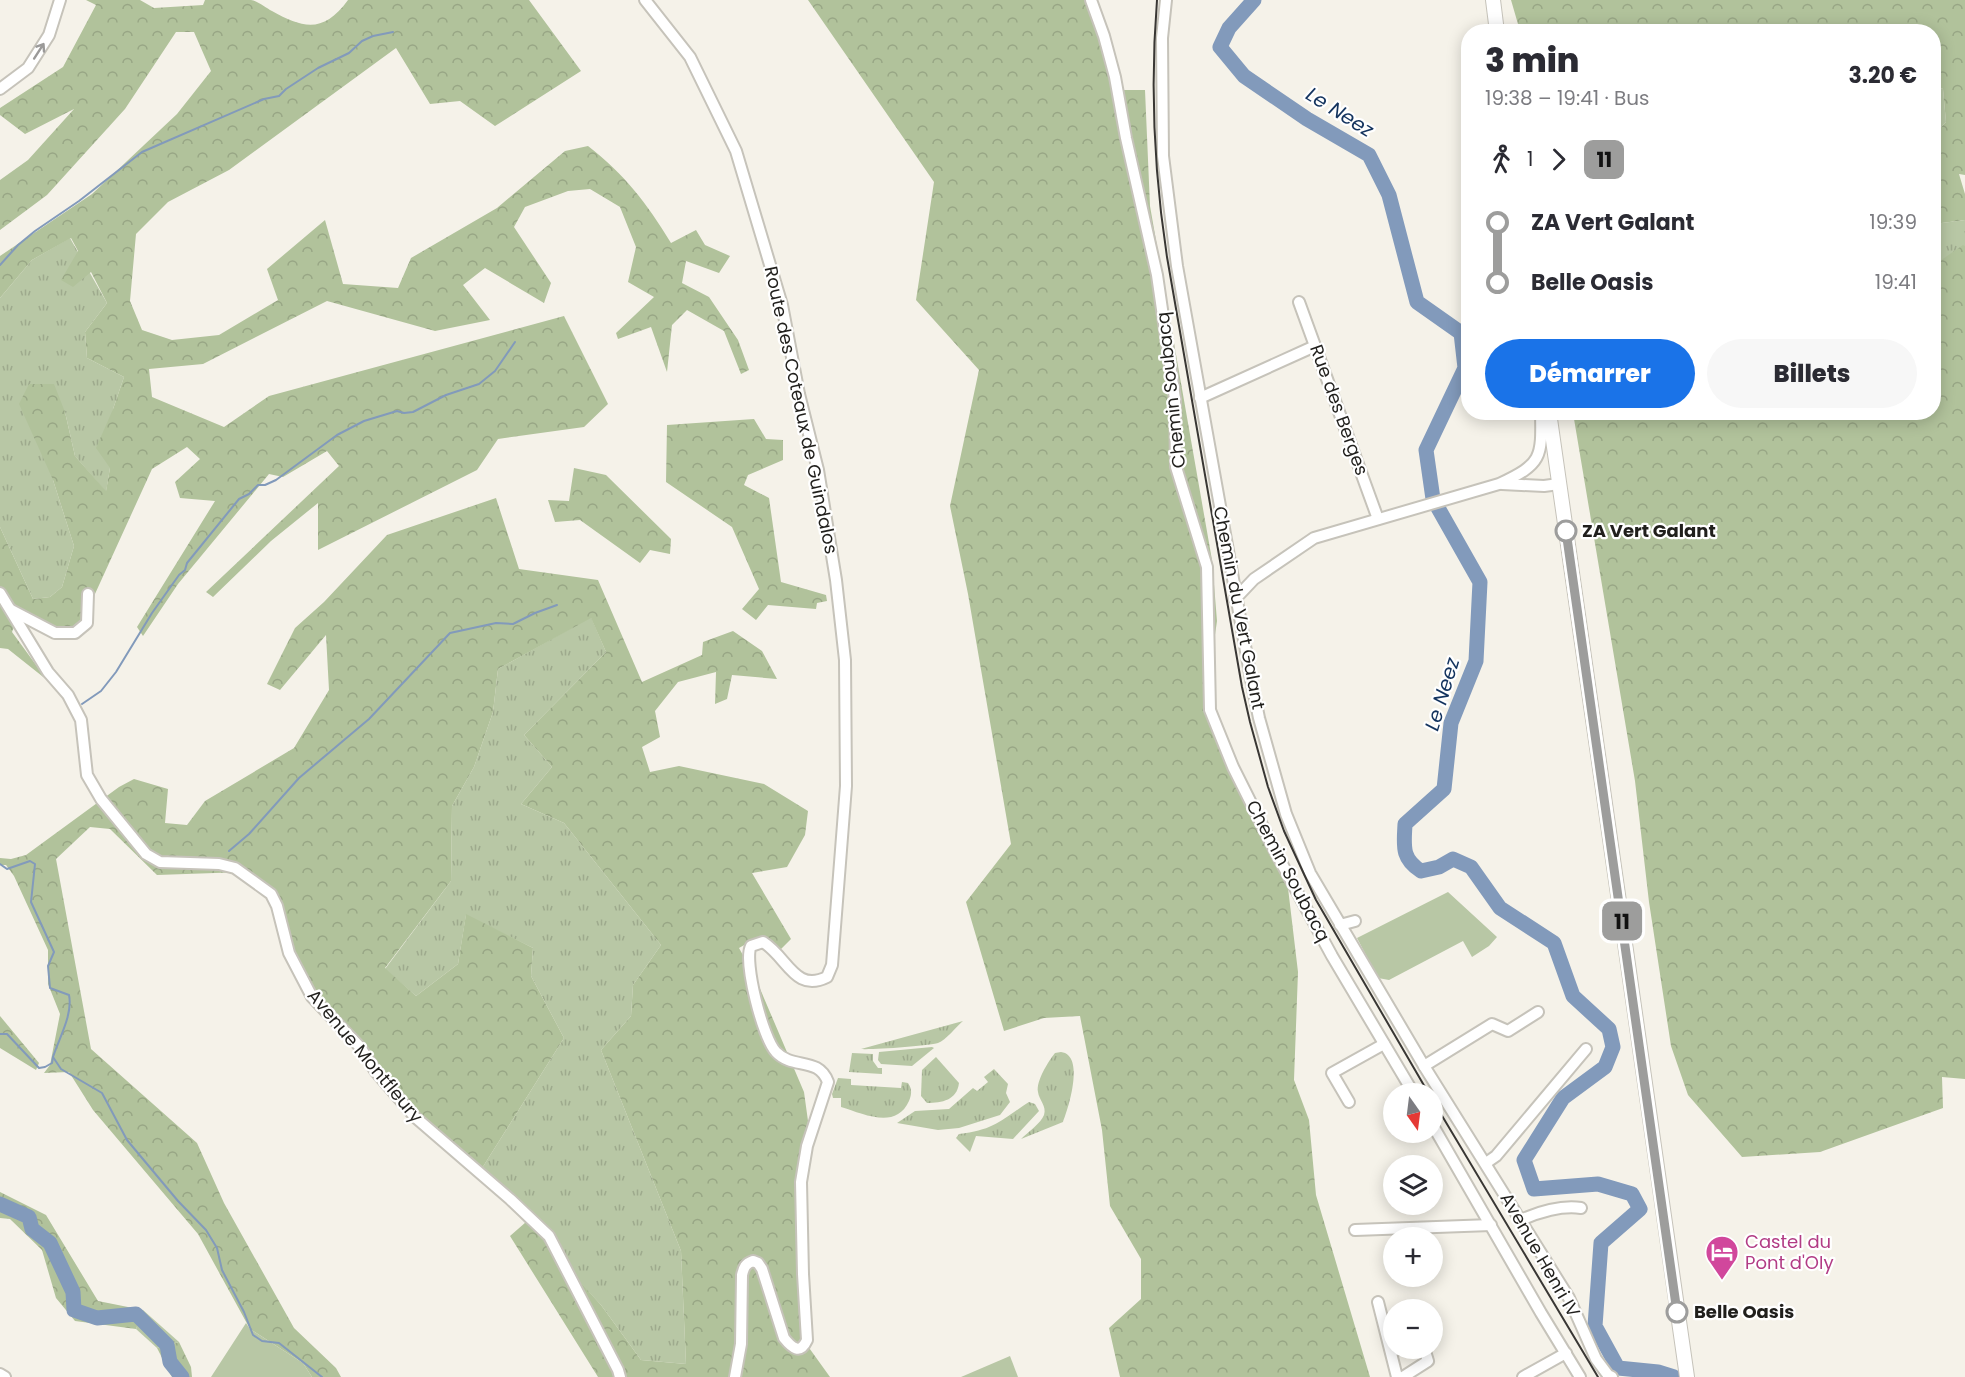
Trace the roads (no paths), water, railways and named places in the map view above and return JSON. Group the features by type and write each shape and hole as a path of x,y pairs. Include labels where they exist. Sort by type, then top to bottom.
{"main road":[{"path":"1493,0 1496,24"},
{"path":"1550,420 1687,1377"}],"street":[{"path":"0,89 27,68 49,35 60,0"},
{"name":"Route des Coteaux de Guindalos","path":"645,0 690,57 736,151 768,252 818,470 836,580 845,660 846,786 832,965 827,977 817,982 806,981 798,977 775,949 763,942 751,946 748,951 757,1005 768,1041 775,1052 787,1061 818,1067 825,1073 828,1082 807,1146 801,1182 807,1340 804,1347 799,1350 784,1338 762,1269 758,1263 753,1261 747,1263 743,1267 742,1275 741,1344 735,1377"},
{"name":"Chemin Soubacq","path":"1091,0 1115,76 1126,138 1157,274 1175,399 1176,466 1207,567 1210,710 1233,767 1275,851 1332,956 1407,1083"},
{"name":"Chemin du Vert Galant","path":"1166,0 1162,38 1163,156 1177,266 1235,599 1259,718 1287,814 1310,873 1424,1066 1486,1163"},
{"name":"Rue des Berges","path":"1299,302 1378,519"},
{"path":"1200,398 1316,346"},
{"path":"1536,485 1528,474 1541,450 1541,420"},
{"path":"1235,599 1254,579 1314,538 1499,484 1541,461 1549,464 1558,478 1536,485 1499,484"},
{"name":"Avenue Montfleury","path":"0,593 48,672 68,695 81,720 87,775 101,799 146,854 160,862 219,864 235,868 271,894 277,906 289,953 312,998 360,1047 376,1072 415,1117 549,1236 620,1377"},
{"path":"10,610 54,633 75,633 87,623 88,594"},
{"path":"1340,925 1355,921"},
{"path":"1424,1066 1492,1024 1508,1031 1538,1012"},
{"path":"1349,1102 1332,1073 1384,1044"},
{"path":"1486,1163 1496,1156 1586,1049"},
{"path":"1443,1143 1580,1377"},
{"name":"Avenue Henri IV","path":"1486,1163 1569,1298 1596,1359 1612,1377"},
{"path":"1521,1220 1536,1214 1573,1206 1581,1208"},
{"path":"1355,1230 1491,1225"},
{"path":"1378,1302 1383,1321"},
{"path":"1522,1377 1566,1353"},
{"path":"1393,1359 1397,1377"},
{"path":"1403,1377 1428,1361 1427,1359"},
{"path":"0,1374 5,1377"}],"waterway":[{"name":"Le Neez","path":"1254,0 1229,28 1220,47 1244,76 1307,119 1369,155 1389,195 1417,302 1461,333"},
{"path":"0,265 18,245 35,231 79,201 142,152 264,99 279,96 318,68 349,53 362,41 393,32"},
{"path":"82,704 101,691 116,672 152,613 185,570 187,563 239,499 249,494 258,485 265,485 276,480 337,435 364,421 397,411 413,412 446,395 479,384 495,371 515,342"},
{"name":"Le Neez","path":"1461,376 1426,450 1433,499 1480,582 1476,661 1451,723 1444,789 1405,824 1405,851 1410,861 1421,871 1439,867 1453,859 1471,867 1500,908 1554,943 1573,996 1609,1029 1613,1047 1605,1067 1563,1098 1524,1160 1534,1189 1598,1184 1632,1194 1640,1209 1601,1243 1595,1326 1618,1368 1658,1372 1674,1377"},
{"path":"229,851 249,834 299,778 369,719 450,633 496,623 513,624 557,605"},
{"path":"0,864 7,869 30,861 35,864 31,902 54,952 48,966 50,988 69,995 70,1003 53,1057 61,1069 102,1093 127,1140 178,1201 206,1230 217,1248 222,1270 253,1335 262,1341 279,1343 322,1377"},
{"path":"0,1034 7,1034 39,1068 52,1063 53,1057"},
{"path":"0,1204 29,1217 32,1229 50,1243 73,1292 74,1310 97,1318 136,1314 167,1345 170,1362 182,1377"}],"railway":[{"path":"1157,0 1154,129 1167,257 1250,722 1268,787 1284,831 1316,900 1423,1083"},
{"path":"1443,1117 1598,1377"}],"place":[{"name":"ZA Vert Galant","path":"1566,531"},
{"name":"Castel du Pont d'Oly","path":"1722,1281"},
{"name":"Belle Oasis","path":"1677,1312"}]}
